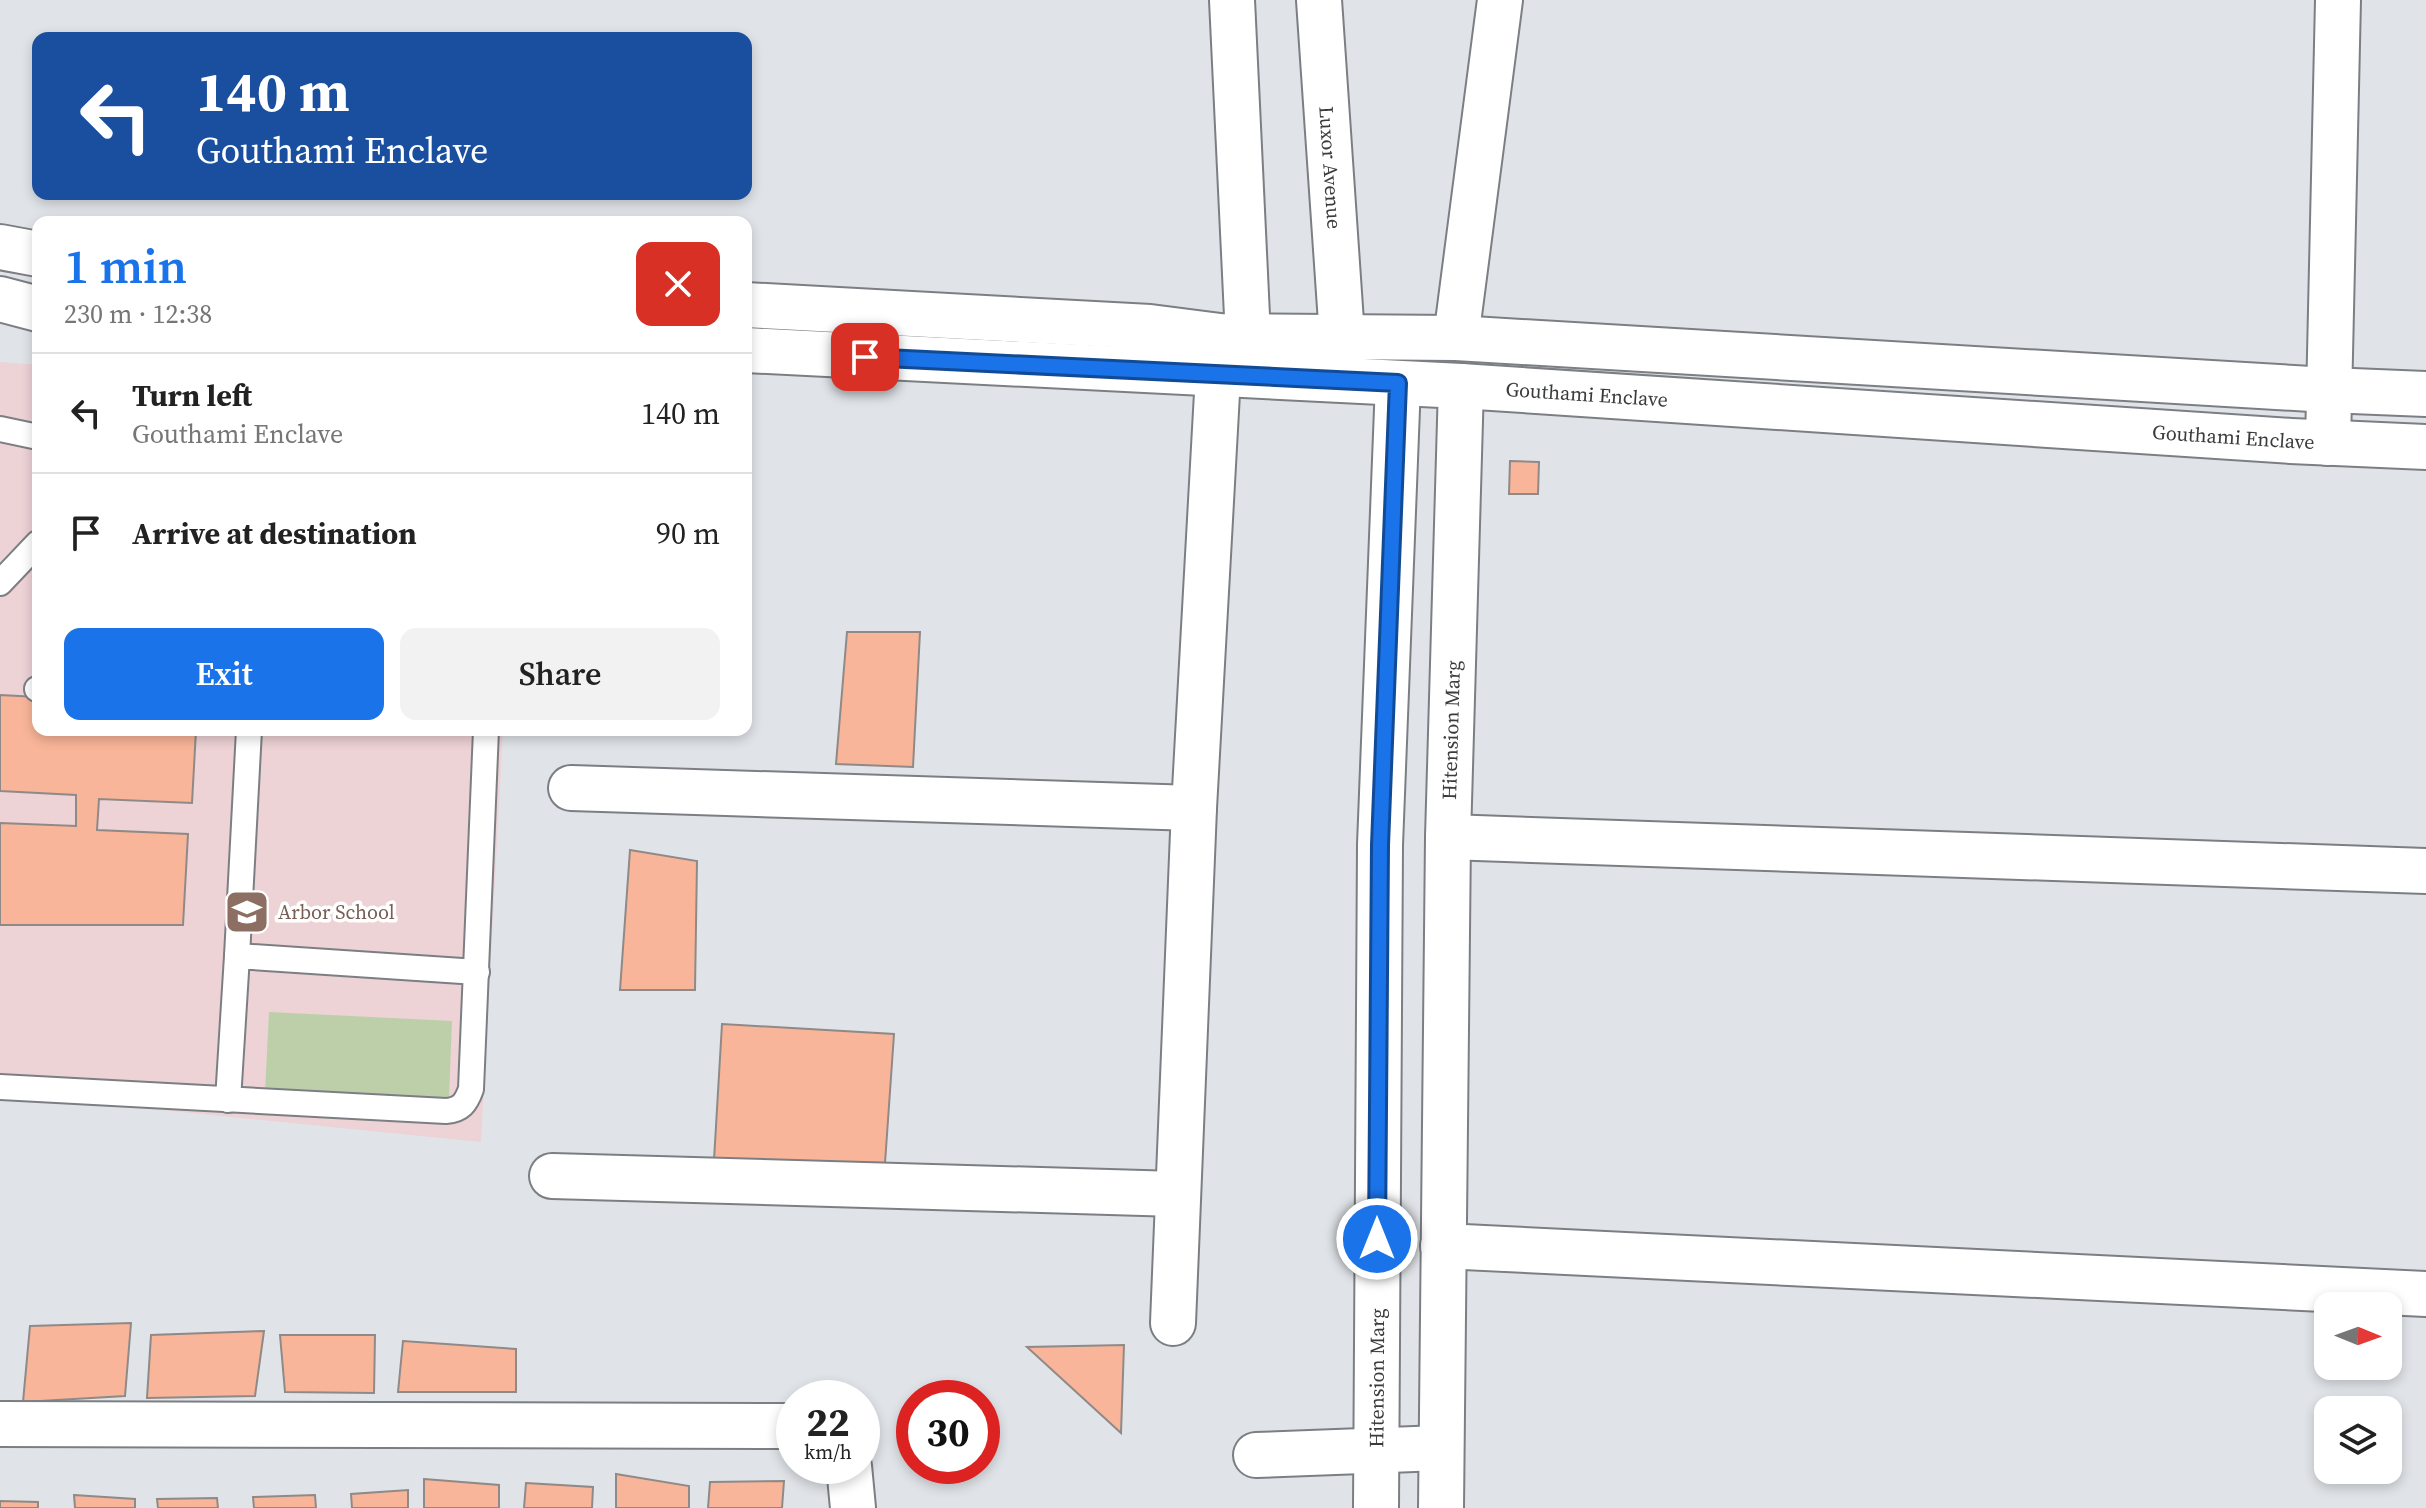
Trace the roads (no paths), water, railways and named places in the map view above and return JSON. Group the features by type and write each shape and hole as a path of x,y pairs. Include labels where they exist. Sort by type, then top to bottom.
{"street":[{"path":"1232,0 1248,337"},
{"name":"Luxor Avenue","path":"1319,0 1342,337"},
{"path":"1456,338 1500,0"},
{"path":"2328,443 2338,0"},
{"path":"0,247 32,253"},
{"path":"0,299 32,307"},
{"path":"752,305 1150,327 1220,336 1456,338 2426,394"},
{"name":"Gouthami Enclave","path":"752,350 1461,386 2426,447"},
{"path":"1173,1323 1194,808 1218,375"},
{"name":"Hitension Marg","path":"1376,1508 1380,845 1398,383"},
{"name":"Hitension Marg","path":"1441,1508 1448,837 1461,386"},
{"path":"571,788 1194,808"},
{"path":"1448,837 2426,871"},
{"path":"552,1176 1177,1194"},
{"path":"1443,1246 2426,1294"},
{"path":"0,1424 776,1426"},
{"path":"1256,1455 1441,1448"},
{"path":"851,1484 853,1508"}],"lane":[{"path":"0,429 32,436"},
{"path":"0,583 32,549"},
{"path":"228,1100 249,736"},
{"path":"0,1087 446,1111 462,1106 471,1089 486,736"},
{"path":"237,956 477,972"}],"place":[{"name":"Arbor School","path":"247,912"}]}
